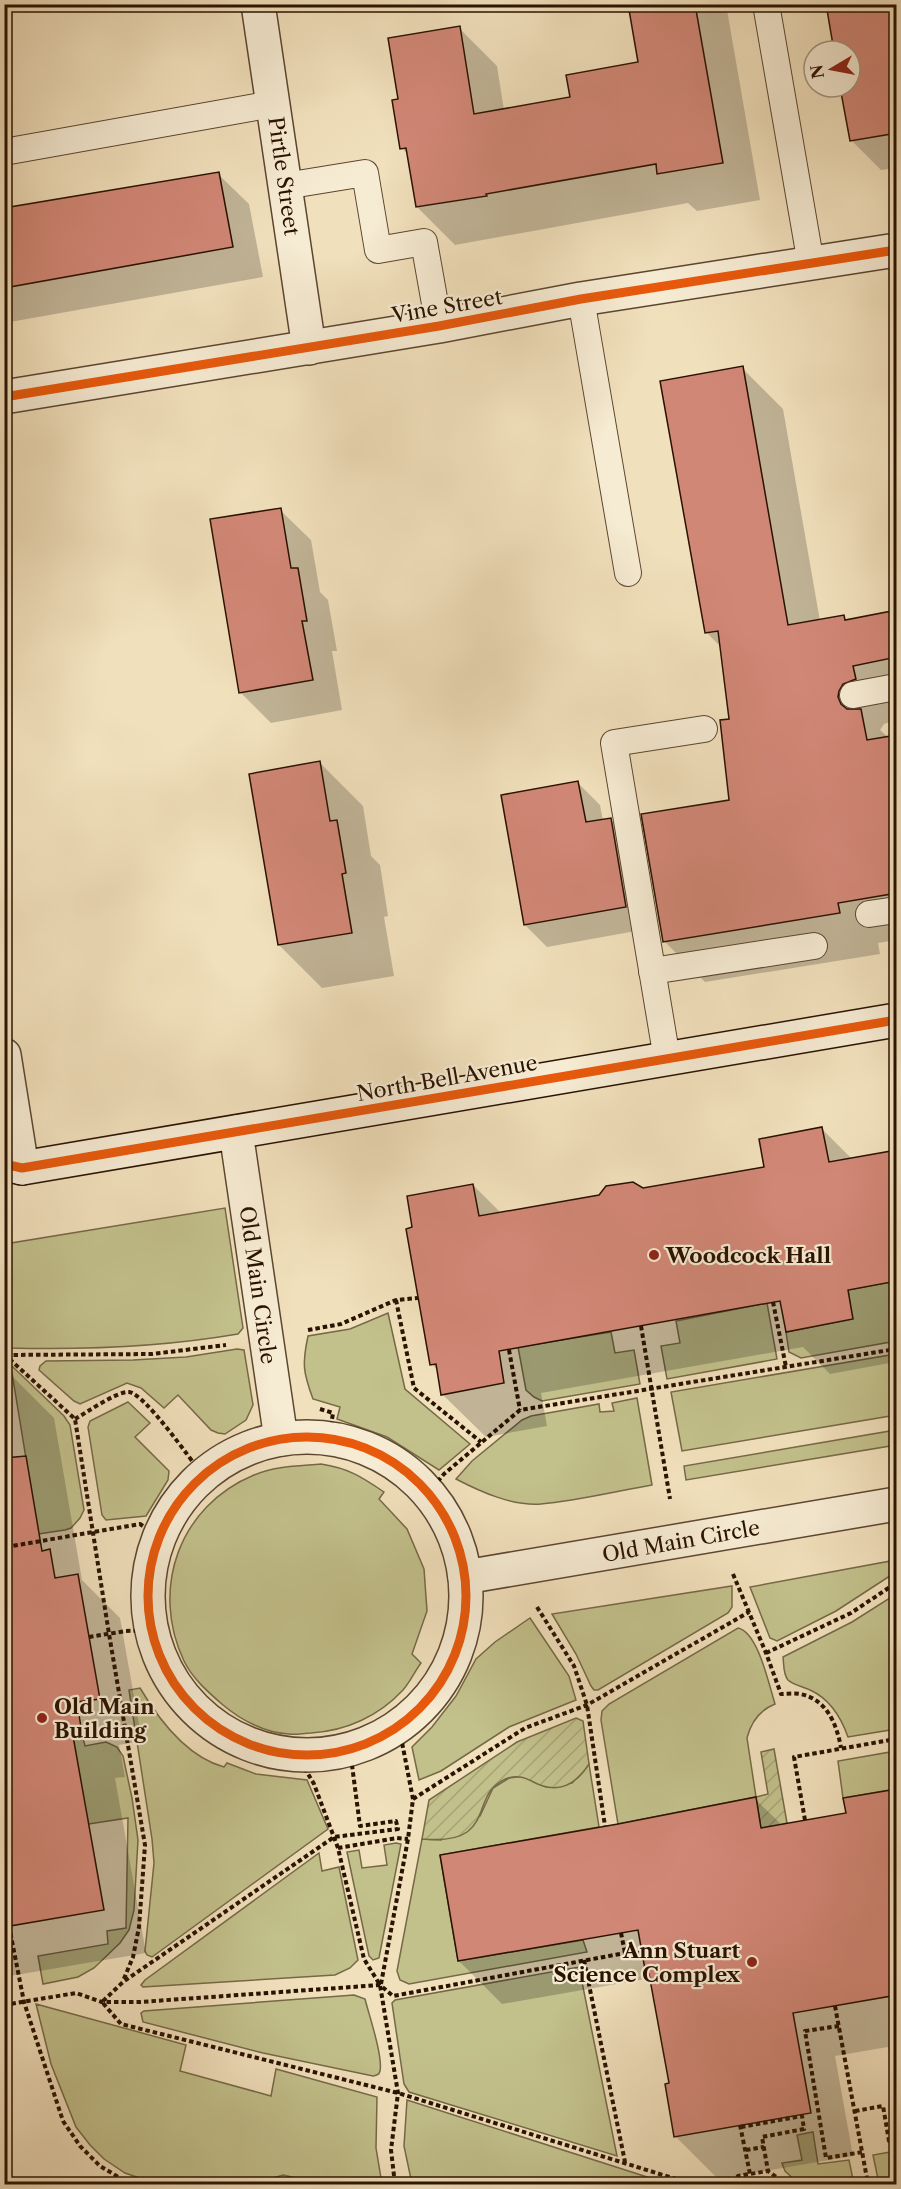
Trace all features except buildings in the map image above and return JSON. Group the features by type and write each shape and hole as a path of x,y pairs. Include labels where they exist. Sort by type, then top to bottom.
{"street":[{"name":"Pirtle Street","path":"258,4 309,348"},
{"name":"Vine Street","path":"4,397 439,326 582,299 897,250"},
{"name":"North Bell Avenue","path":"10,1171 897,1020"},
{"path":"4,1055 10,1171"},
{"name":"Old Main Circle","path":"236,1132 281,1438"},
{"path":"281,1438 329,1438 357,1444 383,1456 408,1472 428,1493 449,1524 465,1565 466,1606 456,1653 433,1694 399,1727 375,1741 350,1750 323,1755 297,1755 256,1747 219,1729 189,1702 166,1669 152,1630 149,1582 159,1537 177,1505 202,1474 238,1452 281,1438"},
{"name":"Old Main Circle","path":"465,1577 897,1504"}],"lane":[{"path":"766,4 811,264"},
{"path":"4,152 273,104"},
{"path":"285,186 365,173 378,250 424,242 439,326"},
{"path":"582,299 628,573"},
{"path":"853,695 897,687"},
{"path":"667,1059 614,743 704,729"},
{"path":"869,915 897,910"},
{"path":"652,971 814,946"}],"path":[{"path":"303,1331 341,1324 396,1300 418,1298"},
{"path":"396,1300 414,1388 481,1442"},
{"path":"773,1302 786,1367"},
{"path":"641,1326 677,1541"},
{"path":"5,1354 152,1354 234,1344"},
{"path":"428,1493 444,1474 520,1410 897,1349"},
{"path":"509,1350 520,1410"},
{"path":"5,1354 75,1419 145,1845 139,1927 133,1958 123,1982"},
{"path":"75,1419 118,1395 128,1392 139,1396 202,1474"},
{"path":"6,1547 140,1524 159,1537"},
{"path":"716,1534 766,1653 781,1695 801,1694 826,1710 836,1725 841,1748"},
{"path":"510,1569 574,1666 587,1705 605,1826"},
{"path":"766,1653 851,1613 897,1583"},
{"path":"413,1799 525,1728 587,1705 749,1612"},
{"path":"89,1637 152,1630"},
{"path":"395,2184 391,2150 398,2093 380,1985 408,1839 413,1799 399,1727"},
{"path":"805,1820 794,1756 897,1739"},
{"path":"102,2002 123,1982 334,1837 398,1829 396,1821 360,1826 350,1750"},
{"path":"297,1755 314,1784 338,1848 364,1959 380,1985 393,1996 584,1960 625,1953 642,1953"},
{"path":"338,1848 397,1838 408,1839"},
{"path":"9,1926 24,2002 63,2121 100,2166 120,2183 130,2184"},
{"path":"621,1933 625,1953"},
{"path":"584,1960 625,2162"},
{"path":"4,2005 76,1993 102,2002 140,2002 380,1985"},
{"path":"102,2002 121,2024 398,2093 692,2184"},
{"path":"835,2006 868,2184"},
{"path":"839,2026 804,2031 826,2158 863,2152"},
{"path":"855,2111 883,2106 889,2141 897,2140"},
{"path":"750,2174 741,2126 802,2116 804,2129 762,2137 768,2170 786,2184"},
{"path":"746,2150 764,2147"},
{"path":"734,2184 738,2176 768,2170"}],"shaded area":[{"path":"225,1208 243,1328 238,1334 124,1347 38,1349 5,1346 5,1244"},
{"path":"896,1281 896,1341 801,1358 789,1352 786,1332 852,1319 848,1290"},
{"path":"767,1303 777,1359 667,1379 661,1346 680,1343 676,1321"},
{"path":"388,1313 405,1389 470,1444 439,1470 387,1437 337,1419 340,1407 313,1399 305,1375 308,1336 350,1329"},
{"path":"611,1332 615,1353 634,1350 640,1384 542,1401 526,1390 518,1347"},
{"path":"237,1349 244,1350 253,1405 246,1420 225,1434 211,1430 178,1395 164,1408 141,1388 127,1383 80,1404 39,1370 46,1361 186,1357"},
{"path":"896,1354 896,1415 682,1451 671,1392"},
{"path":"5,1363 13,1367 64,1416 70,1425 84,1510 71,1528 5,1539 32,1495 12,1373 5,1374"},
{"path":"637,1398 652,1485 568,1501 530,1504 497,1497 456,1479 472,1461 522,1420 531,1416 599,1404 600,1412 614,1411 612,1403"},
{"path":"128,1402 150,1423 135,1437 169,1471 168,1480 146,1516 106,1520 102,1515 88,1427 90,1421"},
{"path":"896,1430 896,1445 686,1480 684,1466"},
{"path":"321,1464 354,1474 384,1492 379,1499 407,1529 424,1569 427,1611 412,1654 421,1663 406,1687 373,1715 324,1732 280,1733 254,1725 238,1716 201,1685 192,1673 184,1661 174,1634 170,1606 171,1579 178,1553 190,1528 207,1507 228,1489 254,1475 270,1470"},
{"path":"896,1560 896,1572 836,1611 777,1641 770,1638 750,1587"},
{"path":"732,1586 732,1607 728,1613 598,1690 594,1690 591,1686 576,1654 552,1614"},
{"path":"896,1594 896,1729 848,1737 842,1722 823,1698 786,1678 783,1657 852,1622"},
{"path":"530,1618 569,1676 576,1700 509,1727 441,1771 419,1780 412,1747 432,1727 456,1696 476,1659 495,1642"},
{"path":"738,1628 745,1632 757,1649 775,1704 757,1717 747,1738 756,1797 618,1824 601,1720 602,1711 609,1704"},
{"path":"140,1688 175,1736 198,1755 224,1767 227,1763 256,1774 307,1780 328,1829 152,1957 145,1951 154,1863 152,1839 129,1690"},
{"path":"576,1718 583,1721 589,1764 572,1782 554,1788 542,1786 524,1778 508,1778 495,1785 473,1827 463,1835 447,1839 422,1839 429,1800 517,1742"},
{"path":"82,1734 85,1746 106,1742 117,1747 123,1756 138,1840 134,1910 129,1930 120,1943 94,1968 78,1977 43,1984 38,1956 108,1944 107,1931 126,1928 128,1818 89,1824 40,1742"},
{"path":"774,1749 787,1823 780,1825 785,1858 766,1861 756,1797 768,1794 761,1752"},
{"path":"896,1751 896,1789 843,1798 838,1761"},
{"path":"589,1764 599,1827 440,1855 458,1961 583,1940 587,1952 409,1984 400,1980 397,1971 422,1839 441,1840 480,1816 493,1788 509,1778 524,1776 546,1787 572,1783"},
{"path":"401,1844 379,1958 373,1960 369,1956 347,1852 359,1850 362,1868 387,1865 384,1845"},
{"path":"319,1853 322,1871 339,1867 358,1960 350,1968 335,1975 143,1987 141,1985 145,1980"},
{"path":"579,1967 617,2156 409,2092 404,2084 392,2003 395,2000"},
{"path":"354,1995 365,1999 378,2046 380,2072 373,2076 263,2053 143,2022 141,2013 144,2011"},
{"path":"36,2004 186,2045 180,2071 271,2096 276,2069 377,2097 376,2148 382,2184 324,2184 283,2175 252,2184 157,2184 125,2173 104,2159 76,2127 51,2064"},
{"path":"407,2100 669,2184 412,2184 404,2146"},
{"path":"813,2132 818,2164 849,2160 854,2184 799,2184 785,2171 782,2163 802,2160 797,2135"},
{"path":"896,2151 896,2184 879,2184 873,2155"}],"cycle path":[{"path":"4,397 439,326 581,299 896,250"},
{"path":"4,1164 22,1168 896,1020"},
{"path":"307,1437 338,1440 368,1449 408,1473 430,1495 454,1535 463,1565 466,1596 463,1627 454,1657 430,1697 408,1719 368,1743 338,1752 307,1755 276,1752 246,1743 206,1719 184,1697 160,1657 151,1627 148,1596 151,1565 160,1535 184,1495 206,1473 246,1449 276,1440 307,1437"}],"place":[{"name":"Woodcock Hall","path":"654,1255"},
{"name":"Old Main Building","path":"42,1718"},
{"name":"Ann Stuart Science Complex","path":"752,1962"}]}
